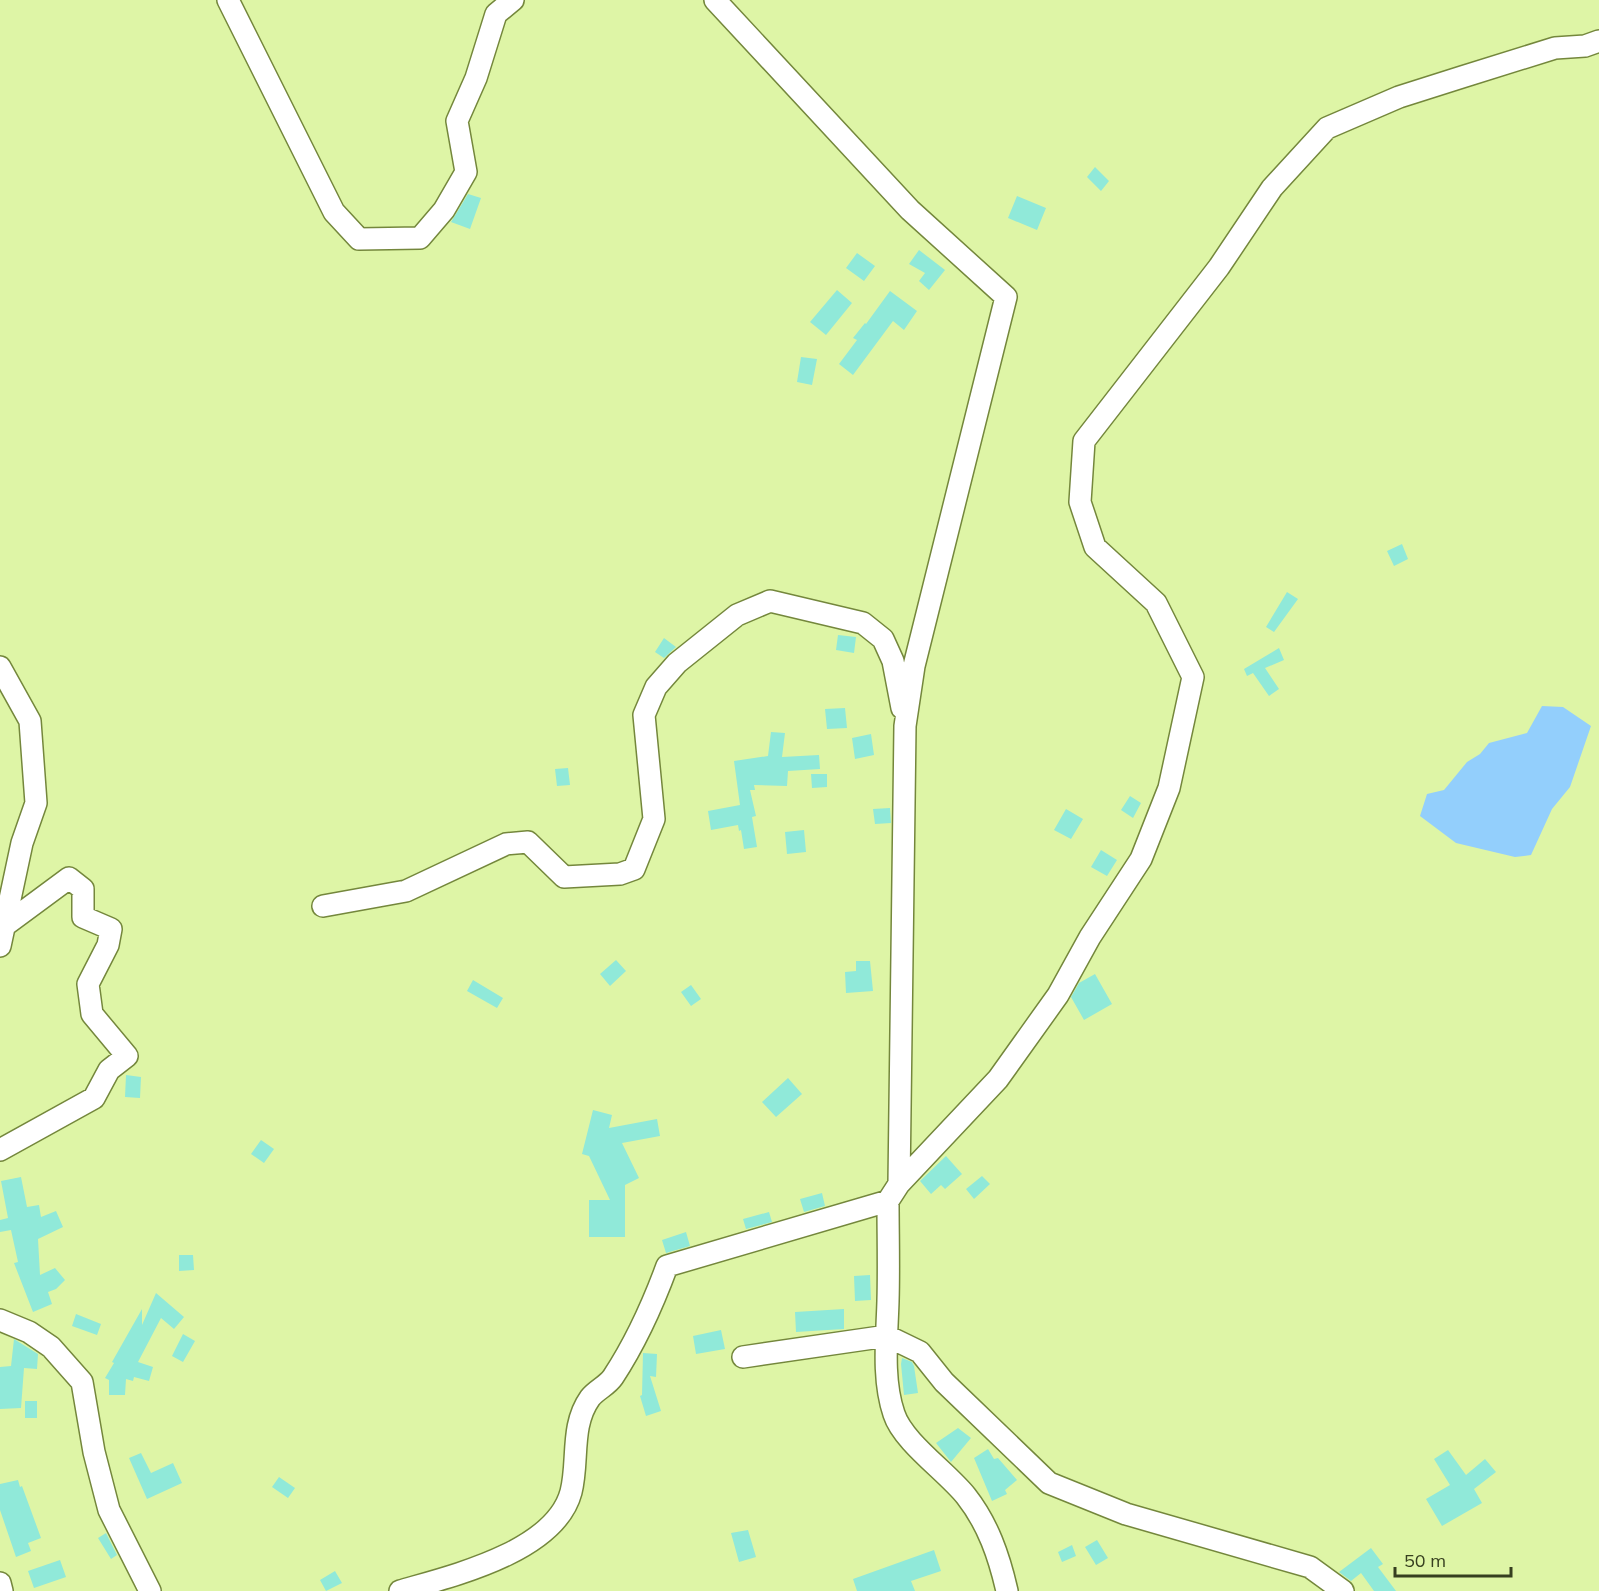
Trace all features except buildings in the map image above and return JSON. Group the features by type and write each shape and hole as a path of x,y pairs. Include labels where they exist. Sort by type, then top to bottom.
{"street":[{"path":"228,0 334,212 359,239 420,238 444,210 466,172 457,121 476,78 496,14 513,0"},
{"path":"715,0 910,210 1006,297 914,666 905,726 894,1192 887,1380 894,1416 912,1442 965,1495 987,1529 1001,1565 1007,1591"},
{"path":"400,1591 480,1568 537,1538 559,1519 571,1492 578,1427 590,1398 612,1379 652,1307 667,1266 894,1192 998,1079 1058,995 1090,937 1141,859 1169,789 1193,677 1156,603 1095,547 1080,502 1084,441 1219,267 1272,188 1327,128 1399,97 1462,76 1555,48 1585,46 1599,41"},
{"path":"323,906 406,891 506,844 528,842 564,877 620,874 634,869 654,819 644,715 656,687 677,663 737,615 770,601 863,623 883,639 894,661 905,726"},
{"path":"0,667 30,721 36,803 22,843 2,936"},
{"path":"0,1150 94,1098 109,1070 127,1056 92,1014 88,984 108,945 111,929 83,917 83,890 69,878 2,936"},
{"path":"0,1320 29,1332 51,1347 82,1382 94,1452 109,1510 150,1591"},
{"path":"743,1357 887,1336 920,1352 944,1382 1049,1483 1126,1514 1310,1567 1342,1591"},
{"path":"0,1583 2,1591"}],"water":[{"path":"1542,706 1563,707 1591,726 1570,787 1552,809 1531,855 1515,857 1456,843 1420,816 1427,794 1444,790 1467,762 1480,754 1489,743 1527,733"}]}
